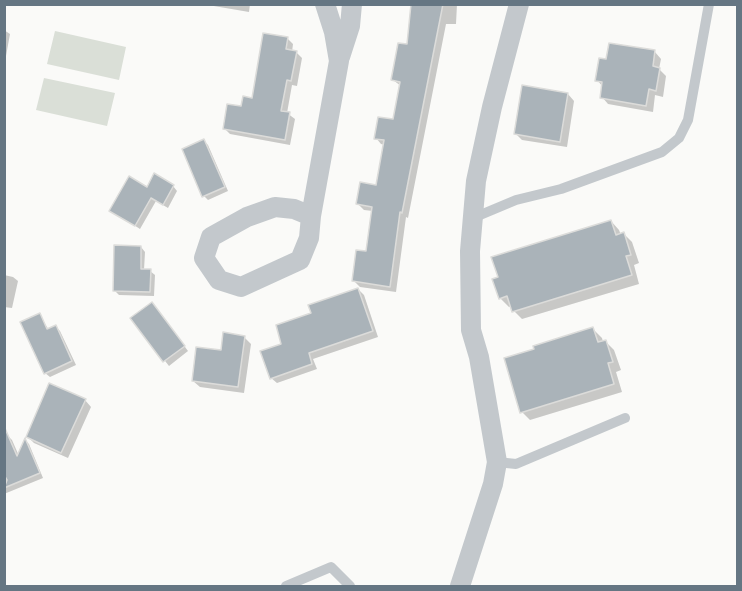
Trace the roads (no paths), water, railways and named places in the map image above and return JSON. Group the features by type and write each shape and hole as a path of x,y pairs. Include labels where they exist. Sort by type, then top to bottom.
{"street":[{"path":"325,4 334,32 339,61"},
{"path":"311,216 294,209 275,207 247,217 211,237 204,258 219,280 241,287 300,260 309,238 339,61 350,26 352,4"},
{"path":"460,586 493,484 497,462 479,357 471,330 470,251 476,181 492,106 519,4"}],"lane":[{"path":"473,218 516,200 561,189 662,152 679,138 688,120 709,4"},
{"path":"497,462 516,464 624,418"},
{"path":"286,586 331,567 350,586"}]}
